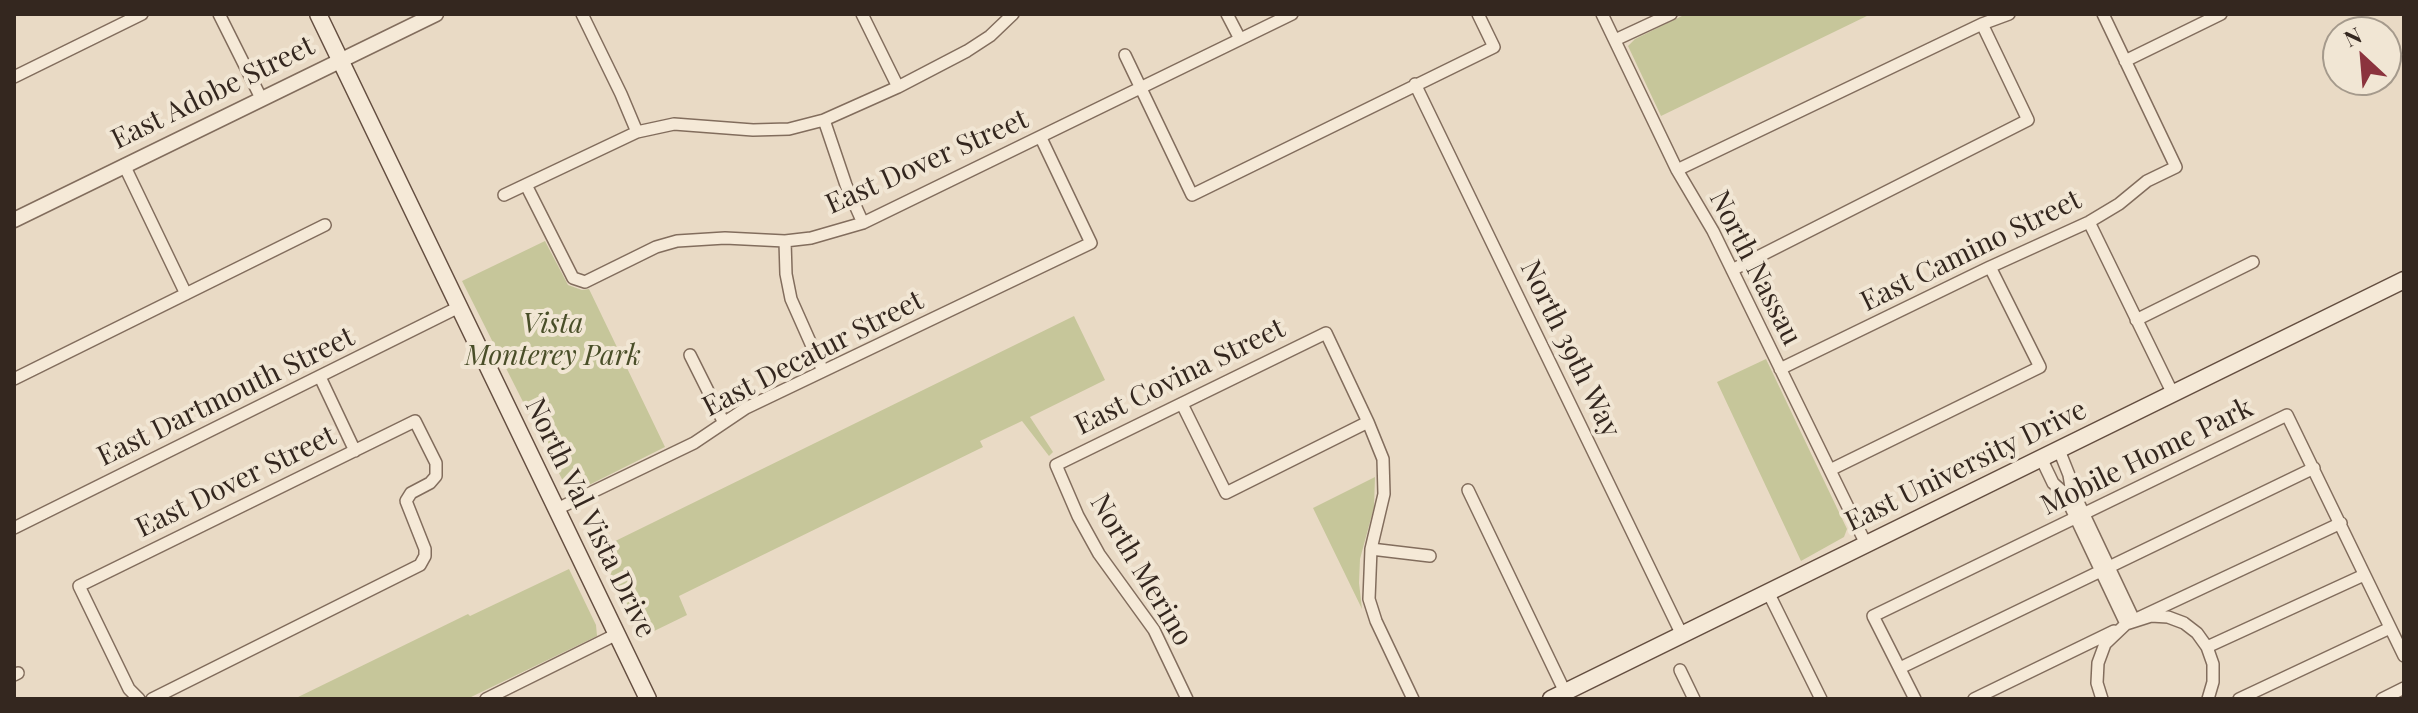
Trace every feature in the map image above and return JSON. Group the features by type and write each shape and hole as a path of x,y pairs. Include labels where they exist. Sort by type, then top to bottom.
{"main road":[{"name":"North Val Vista Drive","path":"318,14 648,699"},
{"name":"East University Drive","path":"1558,695 2404,280"}],"street":[{"path":"14,77 142,14"},
{"path":"219,14 261,98"},
{"name":"East Adobe Street","path":"14,220 436,14"},
{"path":"582,14 637,132"},
{"path":"862,14 898,87"},
{"path":"504,195 637,132 674,124 753,130 789,129 824,120 898,87 967,51 990,36 1013,14"},
{"path":"1227,14 1240,39"},
{"name":"East Dover Street","path":"526,185 573,278 585,282 656,247 677,241 725,238 785,241 811,238 863,223 1292,14"},
{"path":"1125,55 1192,195 1494,47 1478,14"},
{"name":"North Nassau","path":"1602,14 1677,170 1732,270 1866,544"},
{"path":"1615,40 1671,14"},
{"path":"1677,170 1982,24 2009,14"},
{"path":"2103,14 2125,61 2221,14"},
{"path":"1732,270 2028,120 1982,24"},
{"name":"East Camino Street","path":"1780,369 2089,222 2119,204 2147,181 2176,167 2125,61"},
{"name":"North 39th Way","path":"1415,84 1682,635"},
{"path":"824,120 846,185 863,223"},
{"name":"East Decatur Street","path":"557,509 694,443 723,421 823,371 1091,243 1041,138"},
{"path":"124,165 186,294"},
{"path":"2089,222 2173,394"},
{"path":"14,379 325,225"},
{"path":"785,241 791,299 823,371"},
{"path":"2136,320 2253,262"},
{"path":"1830,470 2040,367 1990,267"},
{"name":"East Dartmouth Street","path":"14,528 459,307"},
{"name":"East Covina Street","path":"1056,465 1326,333 1368,422"},
{"path":"690,355 723,421"},
{"path":"320,377 355,451"},
{"path":"1182,404 1226,493 1368,422 1383,459 1384,494 1371,549 1369,599 1376,621 1413,699"},
{"name":"Mobile Home Park","path":"1900,668 1873,616 2287,415 2404,656"},
{"name":"East Dover Street","path":"139,699 129,689 79,586 415,421 436,463 436,476 430,483 411,493 406,501 423,542 425,556 420,565 152,699"},
{"path":"2059,450 2080,517"},
{"path":"2041,458 2053,483 2080,517 2106,569 2126,624"},
{"name":"North Merino","path":"1056,465 1099,554 1154,630 1187,699"},
{"path":"1915,699 1900,668 2314,468"},
{"path":"1468,490 1558,695"},
{"path":"1974,699 2341,523"},
{"path":"1371,549 1430,556"},
{"path":"2207,647 2364,575"},
{"path":"1768,592 1821,699"},
{"path":"2102,699 2097,683 2098,663 2105,644 2126,624 2151,616 2168,617 2184,623 2197,633 2207,647 2213,664 2213,682 2208,699"},
{"path":"2239,699 2390,628"},
{"path":"486,699 617,634"},
{"path":"1680,670 1694,699"},
{"path":"2382,699 2404,688"}],"green space":[{"path":"1686,14 1871,14 1661,116 1628,46 1635,39"},
{"name":"Vista Monterey Park","path":"545,241 568,285 589,289 665,447 577,491 567,489 462,281"},
{"path":"1074,316 1105,380 1030,417 1053,452 1049,456 1022,421 980,441 983,447 679,596 687,615 648,634 640,615 631,619 599,549"},
{"path":"1766,359 1847,529 1844,537 1801,561 1717,382"},
{"path":"1375,477 1374,507 1360,559 1362,609 1313,508"},
{"path":"569,569 596,625 597,636 467,699 294,699 468,614 470,616"}]}
